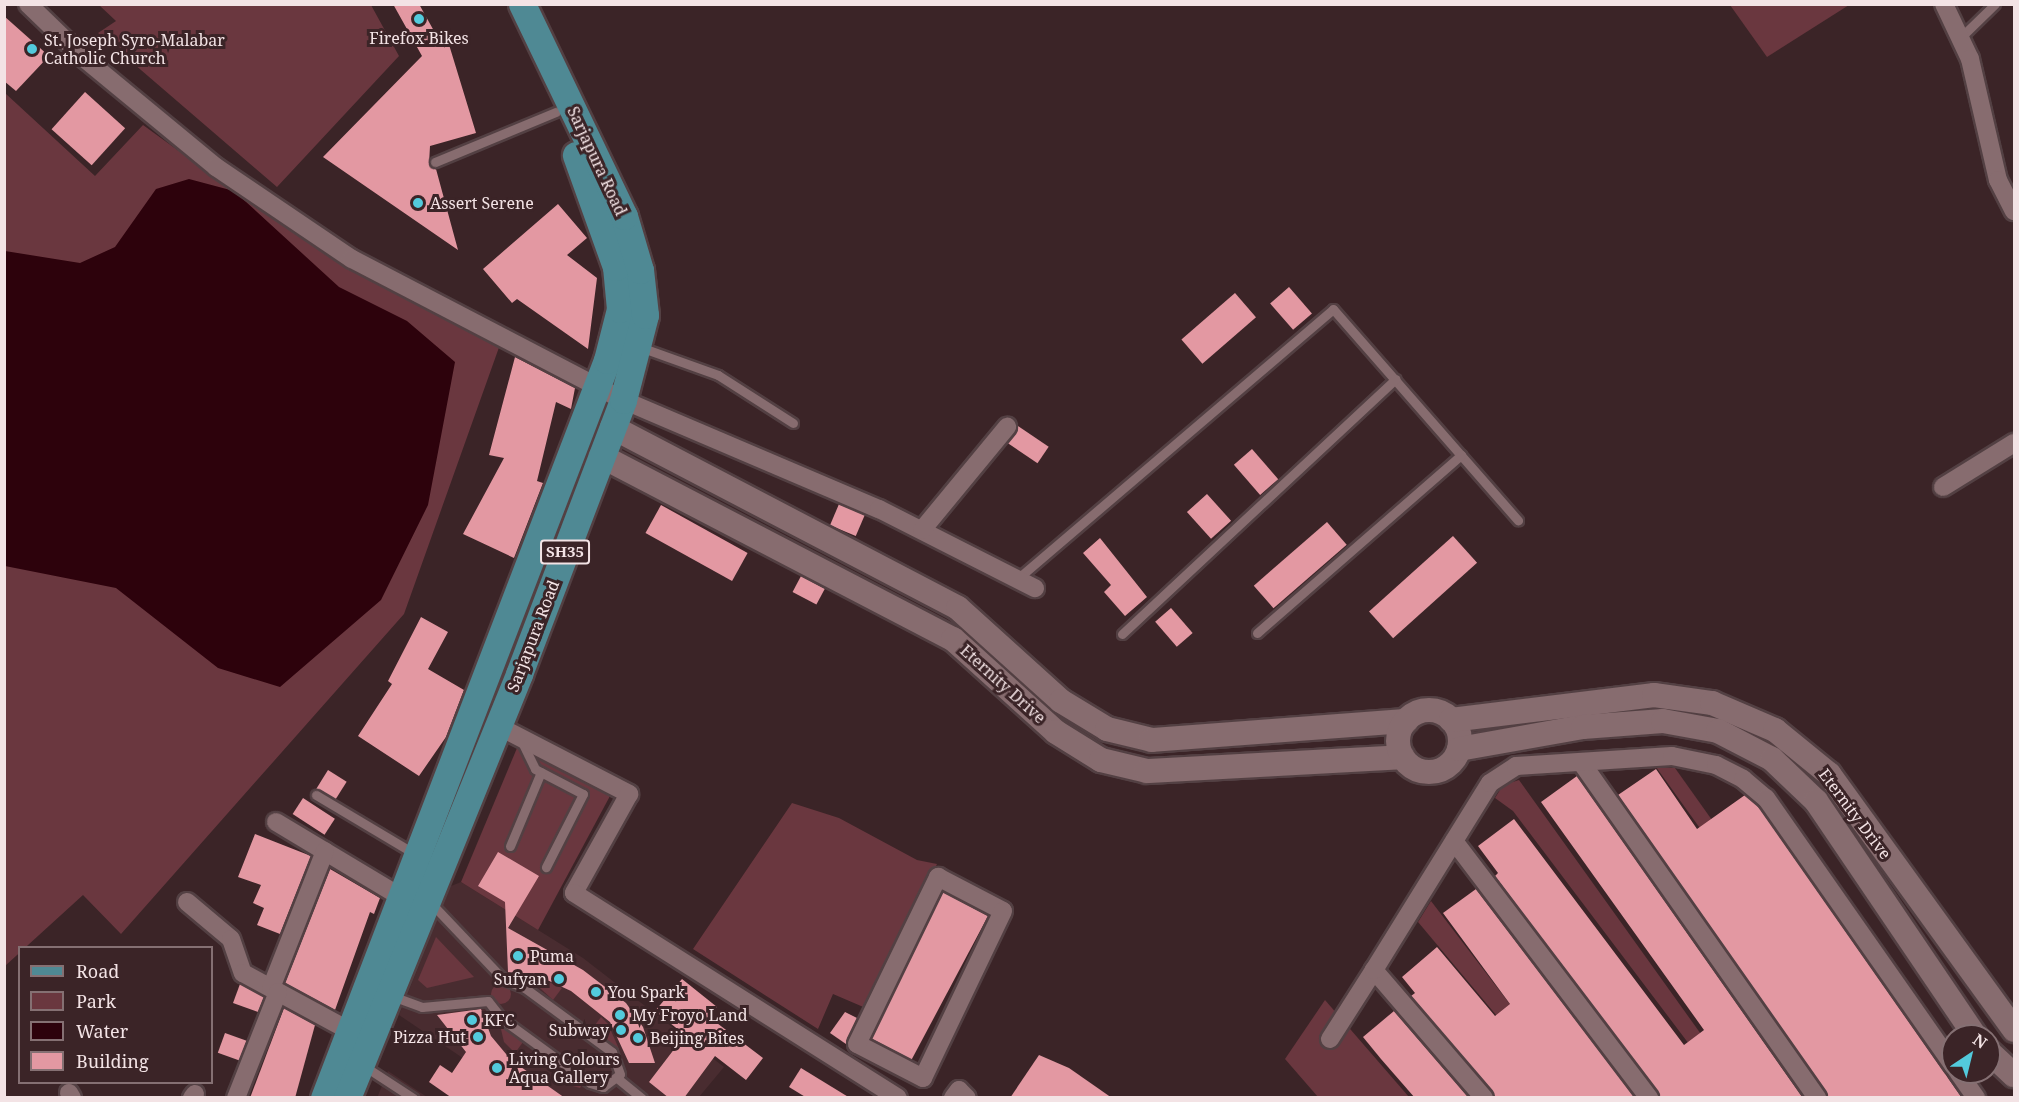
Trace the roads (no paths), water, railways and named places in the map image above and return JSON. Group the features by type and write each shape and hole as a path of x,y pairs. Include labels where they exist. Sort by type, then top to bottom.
{"main road":[{"name":"Sarjapura Road","path":"324,1098 388,995 414,898 417,855 598,386 620,309 616,267 556,112 502,4"},
{"name":"Sarjapura Road","path":"348,1098 358,1044 414,898 509,731 623,400 645,315 641,281 624,216 522,4"}],"street":[{"path":"28,4 85,59 216,167 351,259 623,400 922,530 1035,588"},
{"path":"1944,4 1970,60 1998,180 2014,211"},
{"name":"Eternity Drive","path":"612,427 958,608 1061,701 1107,729 1152,740 1406,721 1433,711 1451,720 1588,699 1654,695 1712,703 1775,730 1829,774 2014,1029"},
{"path":"922,530 1007,427"},
{"path":"1943,487 2014,443"},
{"name":"Eternity Drive","path":"602,456 953,639 1056,732 1101,760 1147,771 1403,758 1418,770 1438,771 1459,749 1583,727 1663,721 1718,731 1772,759 1816,801 1967,1024"},
{"path":"1451,720 1459,749"},
{"path":"1403,758 1398,739 1406,721"},
{"path":"509,731 630,795 574,893 898,1098"},
{"path":"1330,1039 1454,841 1502,771 1581,762 1687,758 1716,765 1755,788 1941,1048"},
{"path":"1581,762 1817,1098"},
{"path":"276,822 414,898"},
{"path":"1454,841 1649,1098"},
{"path":"236,1098 325,851"},
{"path":"938,877 1003,911 923,1078 891,1063 857,1044 938,877"},
{"path":"187,902 231,939 243,973 275,990 358,1044"},
{"path":"1374,970 1484,1098"},
{"path":"879,1086 891,1063"},
{"path":"2001,1063 2014,1075"},
{"path":"1966,1084 1976,1098"},
{"path":"953,1098 959,1090 967,1098"}],"lane":[{"path":"1959,39 1995,4"},
{"path":"435,162 556,112"},
{"path":"1016,580 1333,309 1518,520"},
{"path":"638,346 718,375 793,423"},
{"path":"1122,634 1395,379"},
{"path":"1257,633 1461,455"},
{"path":"509,731 542,772 583,794 546,867"},
{"path":"510,846 542,772"},
{"path":"316,795 417,855"},
{"path":"388,995 422,1007 488,1001 502,1019 590,1083 603,1087 617,1078 621,1064 612,1052 525,988 504,980 414,898"},
{"path":"358,1044 413,1098"},
{"path":"617,1078 642,1098"}],"water":[{"path":"189,179 234,191 339,287 407,321 455,362 428,505 381,600 280,687 218,668 116,588 5,566 5,251 80,263 115,247 156,189"}],"place":[{"name":"Firefox Bikes","path":"419,19"},
{"name":"St. Joseph Syro-Malabar Catholic Church","path":"32,49"},
{"name":"Assert Serene","path":"418,203"},
{"name":"Puma","path":"518,956"},
{"name":"Sufyan","path":"559,979"},
{"name":"You Spark","path":"596,992"},
{"name":"My Froyo Land","path":"620,1015"},
{"name":"KFC","path":"472,1020"},
{"name":"Subway","path":"621,1030"},
{"name":"Pizza Hut","path":"478,1037"},
{"name":"Beijing Bites","path":"638,1038"},
{"name":"Living Colours Aqua Gallery","path":"497,1068"}]}
